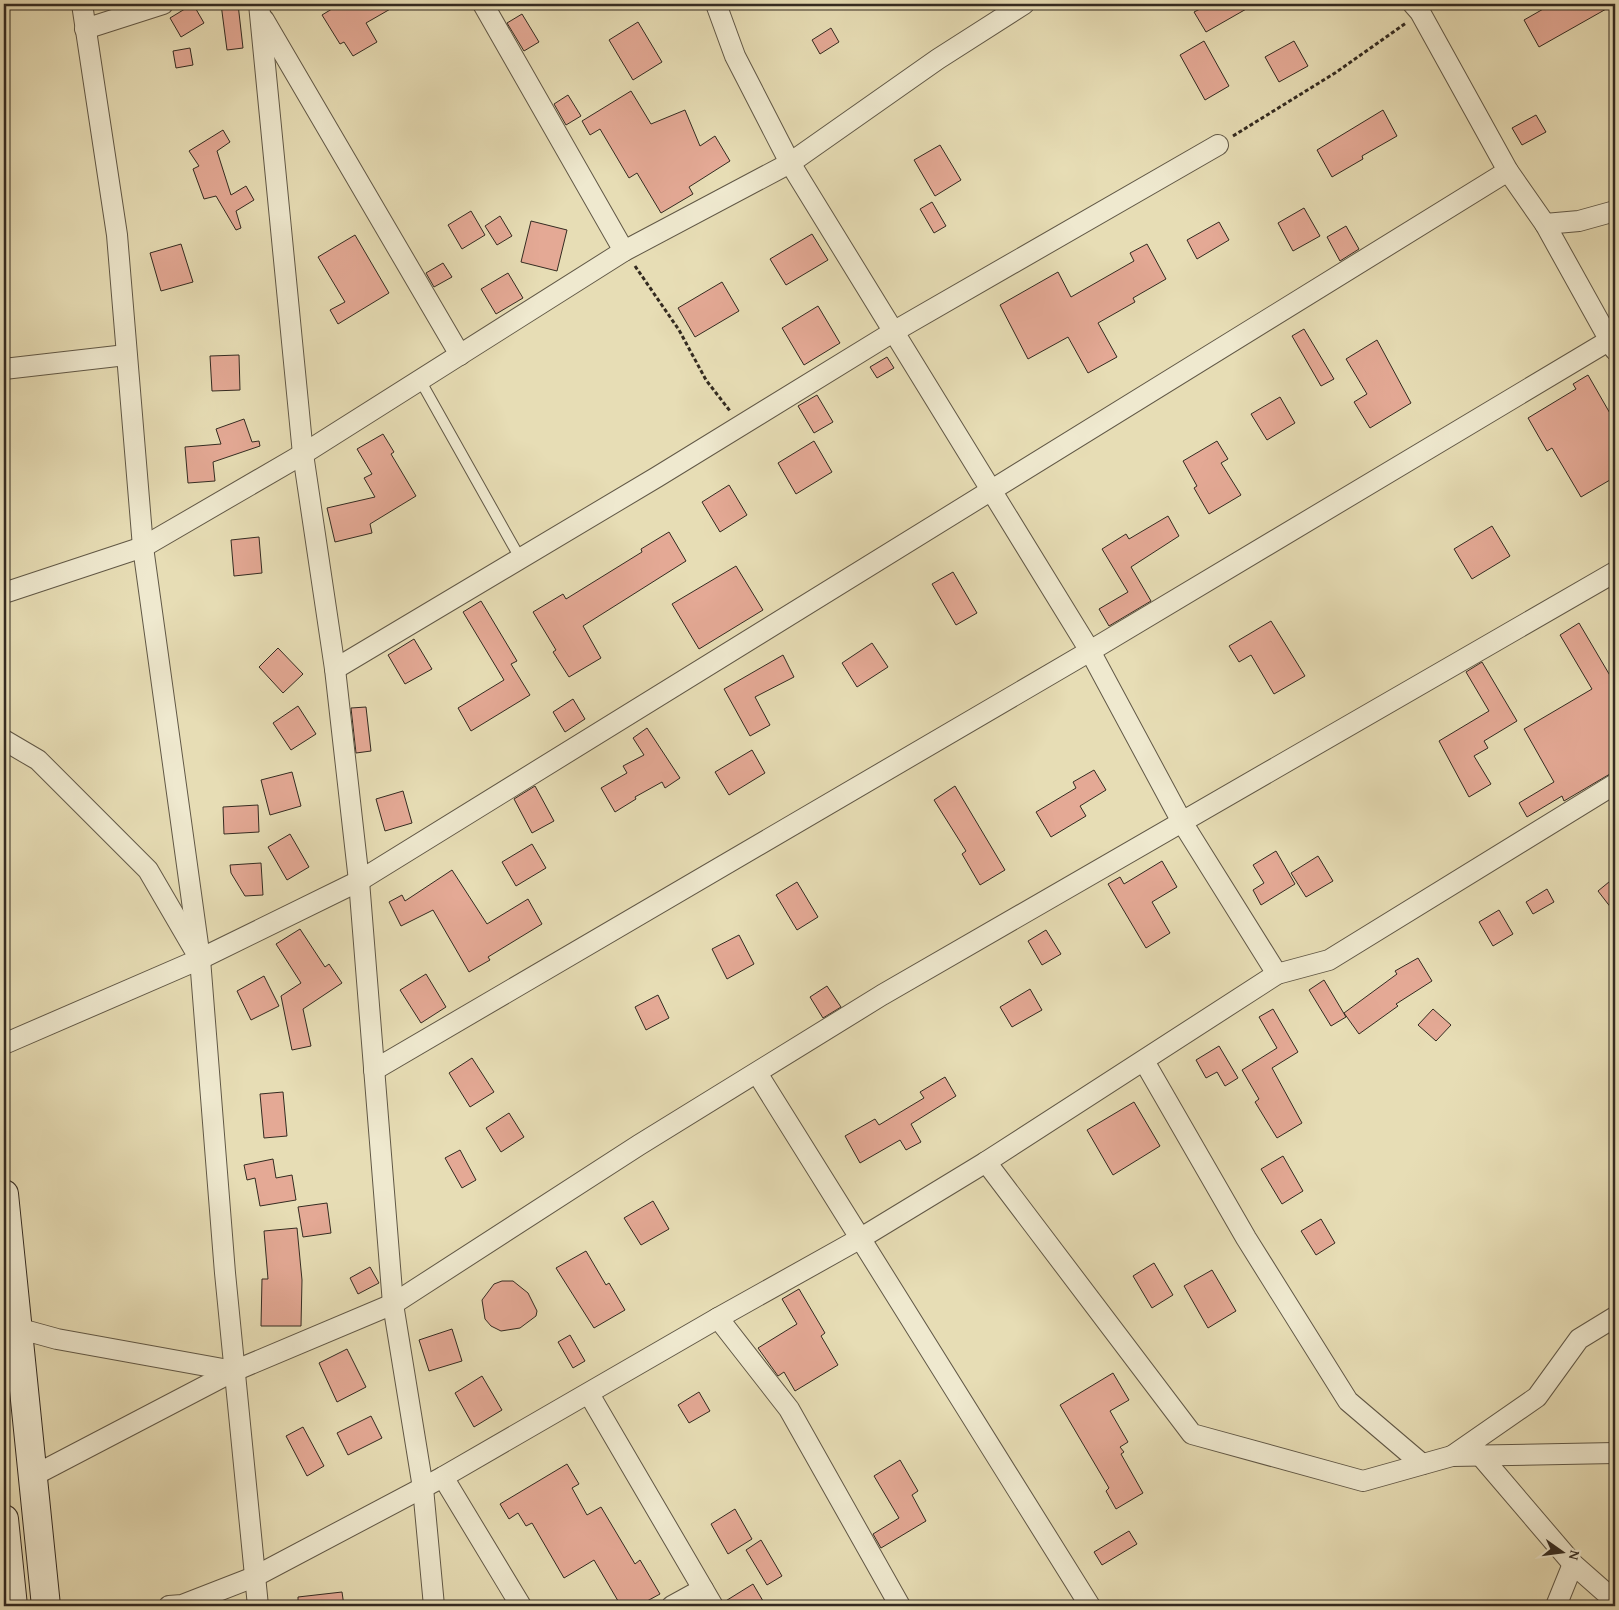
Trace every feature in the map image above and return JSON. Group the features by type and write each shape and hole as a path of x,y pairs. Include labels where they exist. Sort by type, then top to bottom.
{"main road":[{"path":"4,1194 46,1606"},
{"path":"4,1519 13,1606"}],"street":[{"path":"82,4 117,235 143,546 200,959 234,1372 258,1606"},
{"path":"86,29 163,4"},
{"path":"483,4 624,251"},
{"path":"716,4 735,56 790,163 1090,651 1182,822 1277,974"},
{"path":"4,593 143,546 303,454 624,251 790,163 938,59 1024,4"},
{"path":"374,1070 1612,345 1545,224 1508,171 1417,8"},
{"path":"260,9 460,355"},
{"path":"260,9 303,454 335,669 359,880 393,1304 423,1488 434,1606"},
{"path":"335,669 893,332 1218,145"},
{"path":"4,1044 200,959 359,880 1508,171"},
{"path":"1545,224 1579,221 1615,211"},
{"path":"4,368 126,355"},
{"path":"32,1476 234,1372 393,1304 639,1145 882,995 1615,572"},
{"path":"4,740 38,760 148,870 200,959"},
{"path":"178,1606 254,1577 423,1488 589,1394 718,1318 861,1238 986,1162 1144,1062 1277,974 1329,960 1615,784"},
{"path":"1144,1062 1246,1238 1348,1401 1422,1464"},
{"path":"757,1073 1090,1606"},
{"path":"986,1162 1192,1434 1363,1481 1475,1449 1615,1453"},
{"path":"1475,1449 1537,1397 1579,1339 1615,1317"},
{"path":"718,1318 789,1409 900,1606"},
{"path":"17,1328 57,1339 234,1372"},
{"path":"589,1394 708,1598 672,1606"},
{"path":"1475,1449 1573,1564 1615,1601"},
{"path":"443,1477 521,1606"},
{"path":"1556,1606 1573,1564"}],"lane":[{"path":"420,380 520,558"}],"path":[{"path":"1218,145 1335,73 1417,8"},
{"path":"624,251 680,330 706,380 740,426"}],"building":[{"path":"193,4 204,23 181,37 170,18"},
{"path":"221,4 238,4 243,48 227,50"},
{"path":"340,4 399,4 366,23 377,42 353,56 344,42 340,44 322,15"},
{"path":"1210,4 1255,4 1206,32 1194,12"},
{"path":"1552,4 1615,4 1539,47 1524,20"},
{"path":"522,14 539,42 524,51 507,23"},
{"path":"638,22 662,62 633,80 609,40"},
{"path":"831,28 839,42 820,54 812,40"},
{"path":"1204,41 1229,86 1205,100 1180,55"},
{"path":"1294,41 1308,66 1279,82 1265,57"},
{"path":"190,48 193,65 176,68 173,51"},
{"path":"631,91 651,124 685,110 700,146 715,136 730,161 689,187 693,194 661,213 637,173 629,178 600,129 590,135 582,121"},
{"path":"568,95 581,116 566,125 554,104"},
{"path":"1383,110 1397,136 1362,156 1363,159 1332,177 1317,150"},
{"path":"1536,115 1546,132 1522,145 1512,128"},
{"path":"223,130 230,142 217,151 231,195 246,186 254,200 236,211 241,228 236,230 216,196 204,199 193,169 199,166 189,151"},
{"path":"940,145 961,180 935,196 914,160"},
{"path":"932,202 946,226 934,233 920,209"},
{"path":"1304,208 1320,236 1293,251 1278,223"},
{"path":"471,211 485,235 462,249 448,225"},
{"path":"500,216 512,236 497,245 485,226"},
{"path":"531,221 567,230 557,271 521,262"},
{"path":"1219,222 1229,240 1197,259 1187,240"},
{"path":"1346,226 1359,249 1340,261 1327,237"},
{"path":"812,234 828,260 786,285 770,259"},
{"path":"355,235 389,293 338,324 330,310 345,302 318,257"},
{"path":"181,244 193,282 161,291 150,253"},
{"path":"1147,244 1166,279 1133,298 1135,302 1098,323 1117,357 1088,373 1068,337 1028,359 1000,305 1058,272 1071,297 1134,261 1130,253"},
{"path":"443,263 452,277 434,287 426,273"},
{"path":"508,273 523,298 496,314 481,289"},
{"path":"722,282 739,311 695,337 678,308"},
{"path":"818,306 840,343 804,365 782,328"},
{"path":"1304,329 1334,379 1321,386 1292,336"},
{"path":"1377,340 1411,403 1370,428 1354,402 1367,394 1346,359"},
{"path":"239,355 240,390 212,391 210,356"},
{"path":"887,357 894,368 877,378 870,367"},
{"path":"1588,375 1615,422 1615,477 1581,497 1552,448 1547,451 1528,418 1576,389 1573,384"},
{"path":"817,395 833,422 814,433 798,406"},
{"path":"1280,397 1295,423 1267,440 1251,414"},
{"path":"244,419 252,442 259,441 260,446 213,462 215,481 188,483 185,447 221,444 216,429"},
{"path":"383,434 394,452 391,454 416,496 370,524 372,533 335,542 327,508 375,497 364,478 372,474 357,449"},
{"path":"814,441 832,472 796,494 778,463"},
{"path":"1217,441 1228,459 1221,463 1241,495 1209,514 1194,488 1197,486 1183,461"},
{"path":"729,485 747,515 720,532 702,502"},
{"path":"1168,516 1179,536 1131,567 1151,601 1109,626 1099,609 1128,592 1102,549 1126,534 1129,539"},
{"path":"1492,526 1510,556 1472,579 1454,549"},
{"path":"669,532 686,561 583,626 601,658 569,677 553,652 556,650 533,612 563,594 566,599 642,552 641,549"},
{"path":"259,537 262,573 234,576 231,540"},
{"path":"736,566 763,610 699,649 672,604"},
{"path":"953,572 977,613 956,625 932,584"},
{"path":"481,601 517,661 511,664 530,695 471,731 458,708 504,680 463,612"},
{"path":"1271,621 1305,676 1274,694 1251,655 1239,662 1229,646"},
{"path":"1579,623 1615,684 1615,771 1564,801 1562,796 1527,817 1519,803 1554,782 1524,729 1592,689 1560,635"},
{"path":"414,639 432,669 405,684 388,655"},
{"path":"872,643 888,667 857,687 842,663"},
{"path":"278,648 303,674 283,693 259,667"},
{"path":"783,655 794,677 755,697 770,725 750,736 724,689"},
{"path":"1482,662 1517,721 1484,741 1488,748 1474,756 1491,784 1469,797 1439,741 1489,711 1466,672"},
{"path":"573,699 585,719 565,732 553,712"},
{"path":"298,706 316,734 291,750 273,723"},
{"path":"366,707 371,751 356,753 351,708"},
{"path":"647,728 680,778 665,788 662,782 635,797 636,799 615,812 601,788 627,773 623,766 644,755 633,738"},
{"path":"752,750 765,773 729,795 715,772"},
{"path":"1094,770 1106,790 1080,806 1086,816 1051,837 1036,812 1076,788 1073,782"},
{"path":"292,772 301,806 270,815 261,780"},
{"path":"535,786 554,821 532,833 514,799"},
{"path":"955,786 1005,870 980,885 962,854 966,851 934,800"},
{"path":"403,791 412,823 385,831 376,799"},
{"path":"258,805 259,832 224,834 223,807"},
{"path":"290,834 309,867 287,880 268,847"},
{"path":"532,844 546,868 516,886 502,862"},
{"path":"1276,851 1295,884 1261,905 1253,890 1264,883 1253,865"},
{"path":"1318,856 1333,881 1306,897 1291,873"},
{"path":"1162,861 1177,887 1152,902 1170,933 1146,948 1108,884 1120,877 1124,884"},
{"path":"261,863 263,895 245,896 231,873 230,865"},
{"path":"452,870 487,924 528,899 542,924 488,957 490,960 469,972 433,910 401,926 389,902 402,895 405,901"},
{"path":"1615,877 1615,913 1598,891"},
{"path":"797,882 818,917 797,930 776,895"},
{"path":"1547,889 1554,902 1533,914 1526,902"},
{"path":"1499,910 1513,934 1493,946 1479,922"},
{"path":"300,929 325,967 329,964 342,983 303,1009 311,1046 292,1050 281,996 301,983 276,944"},
{"path":"1046,930 1061,954 1042,965 1028,941"},
{"path":"739,935 754,964 727,979 712,949"},
{"path":"1418,958 1432,981 1396,1004 1398,1006 1359,1034 1344,1013 1397,974 1395,971"},
{"path":"426,974 446,1007 421,1023 400,990"},
{"path":"264,976 279,1006 251,1020 237,991"},
{"path":"1324,980 1346,1017 1331,1026 1309,990"},
{"path":"827,986 841,1007 823,1018 810,997"},
{"path":"1030,989 1042,1010 1012,1027 1000,1007"},
{"path":"658,995 669,1018 646,1030 635,1007"},
{"path":"1273,1009 1298,1052 1272,1068 1302,1123 1277,1138 1255,1102 1259,1099 1242,1070 1277,1048 1259,1017"},
{"path":"1433,1009 1451,1025 1436,1041 1418,1025"},
{"path":"1219,1046 1238,1078 1225,1086 1217,1072 1206,1078 1196,1060"},
{"path":"472,1058 494,1092 470,1107 449,1073"},
{"path":"945,1077 956,1096 911,1124 921,1142 906,1150 900,1140 860,1163 845,1136 875,1119 879,1125 924,1098 920,1092"},
{"path":"283,1092 287,1136 264,1138 260,1094"},
{"path":"1134,1102 1160,1146 1113,1175 1087,1130"},
{"path":"509,1113 524,1137 501,1152 486,1128"},
{"path":"460,1150 476,1180 462,1188 445,1158"},
{"path":"1283,1156 1303,1191 1282,1204 1261,1169"},
{"path":"273,1159 276,1178 292,1175 296,1200 260,1206 255,1178 247,1180 244,1165"},
{"path":"653,1201 669,1229 641,1245 624,1218"},
{"path":"327,1203 331,1233 303,1237 298,1207"},
{"path":"1321,1219 1335,1243 1316,1255 1301,1231"},
{"path":"297,1228 302,1280 301,1326 261,1326 262,1279 268,1279 264,1231"},
{"path":"586,1251 606,1285 609,1283 625,1310 594,1328 556,1268"},
{"path":"1154,1263 1173,1295 1152,1308 1133,1276"},
{"path":"370,1267 379,1283 358,1294 350,1278"},
{"path":"1212,1270 1236,1311 1208,1328 1184,1286"},
{"path":"502,1281 513,1281 528,1293 537,1311 536,1316 520,1328 501,1331 491,1326 485,1319 482,1300 494,1284"},
{"path":"799,1289 825,1333 821,1336 838,1365 795,1391 784,1372 778,1376 758,1348 797,1324 782,1299"},
{"path":"452,1329 462,1361 429,1371 419,1340"},
{"path":"570,1335 585,1361 573,1368 558,1342"},
{"path":"347,1349 366,1387 337,1402 319,1363"},
{"path":"1113,1373 1129,1400 1110,1411 1128,1442 1120,1447 1124,1452 1121,1454 1143,1493 1116,1509 1106,1491 1109,1488 1060,1405"},
{"path":"482,1376 502,1410 474,1427 455,1393"},
{"path":"699,1392 710,1411 689,1423 678,1405"},
{"path":"371,1416 382,1438 348,1455 337,1433"},
{"path":"303,1427 324,1466 307,1476 286,1436"},
{"path":"900,1460 918,1491 912,1495 926,1521 881,1548 873,1534 899,1518 874,1476"},
{"path":"567,1464 579,1484 572,1488 587,1515 601,1507 635,1564 640,1560 660,1594 638,1606 621,1606 594,1560 564,1578 532,1523 526,1526 518,1513 509,1519 500,1504"},
{"path":"735,1509 752,1539 728,1554 711,1524"},
{"path":"1129,1531 1137,1544 1102,1565 1094,1552"},
{"path":"761,1540 782,1576 767,1585 746,1550"},
{"path":"753,1584 766,1606 725,1606 724,1602"},
{"path":"342,1592 344,1606 298,1606 298,1597"}]}
